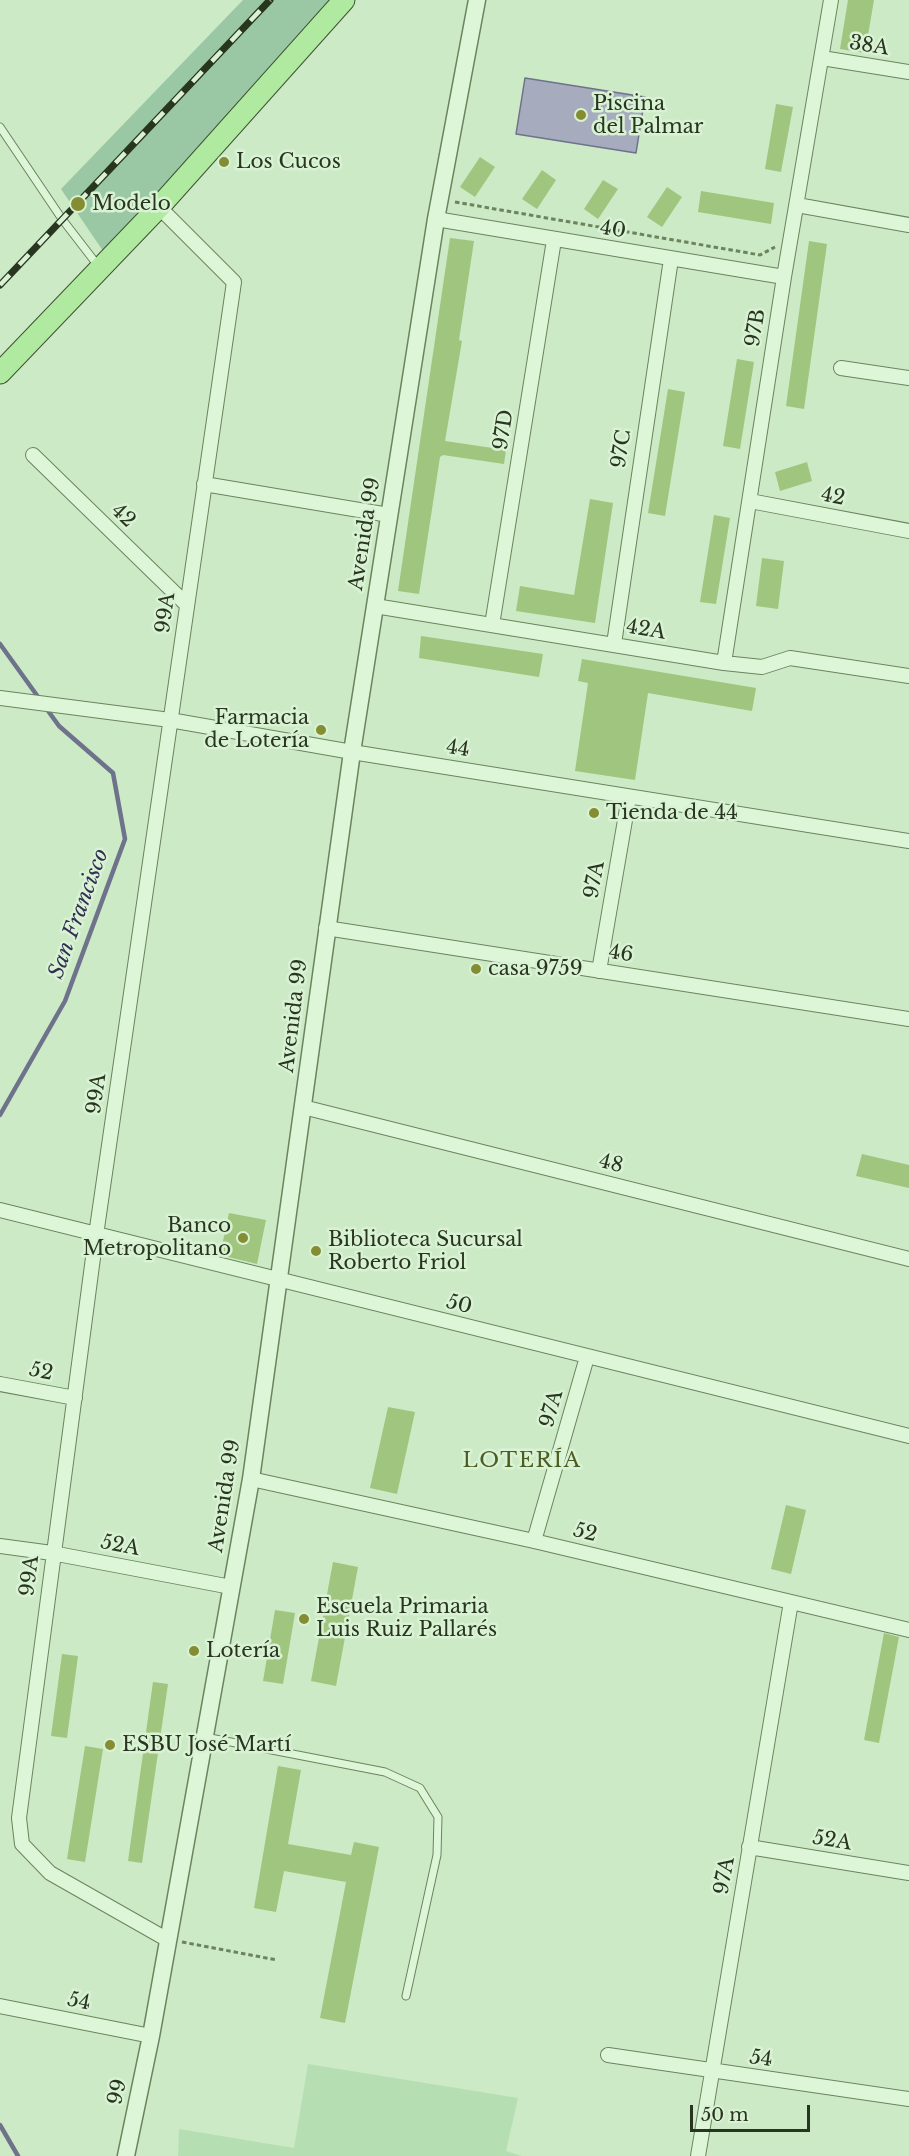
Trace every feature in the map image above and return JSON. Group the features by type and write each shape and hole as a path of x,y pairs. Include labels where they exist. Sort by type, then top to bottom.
{"main road":[{"path":"0,373 159,207 344,0"}],"street":[{"name":"Avenida 99","path":"151,2036 251,1479 352,752 436,219 477,0"},
{"name":"97B","path":"724,663 784,277 831,0"},
{"name":"38A","path":"822,58 909,72"},
{"path":"797,205 909,225"},
{"name":"99A","path":"159,207 234,282 96,1235 52,1553 19,1818 22,1844 50,1873 168,1940"},
{"name":"40","path":"436,219 784,277"},
{"name":"97D","path":"492,625 554,240"},
{"name":"97C","path":"614,644 671,259"},
{"path":"841,368 909,378"},
{"name":"42","path":"33,455 187,605"},
{"path":"204,484 389,515"},
{"name":"42","path":"750,501 909,531"},
{"name":"42A","path":"375,606 724,663 762,667 790,658 909,676"},
{"name":"44","path":"0,698 170,720 352,752 909,841"},
{"name":"97A","path":"599,971 629,797"},
{"name":"46","path":"326,928 909,1019"},
{"name":"48","path":"303,1107 909,1259"},
{"name":"50","path":"0,1210 909,1436"},
{"name":"97A","path":"534,1541 587,1357"},
{"name":"52","path":"0,1384 75,1398"},
{"name":"52","path":"251,1479 534,1541 909,1630"},
{"name":"52A","path":"0,1546 52,1553 231,1587"},
{"name":"97A","path":"698,2156 791,1602"},
{"name":"52A","path":"749,1847 909,1873"},
{"name":"54","path":"0,2007 151,2036"},
{"name":"99","path":"126,2156 151,2036"},
{"name":"54","path":"608,2055 909,2099"}],"lane":[{"path":"0,127 62,219 100,268"},
{"path":"204,1737 385,1772 420,1788 438,1818 437,1855 406,1996"}],"path":[{"path":"440,200 760,255 771,251 776,245"},
{"path":"168,1940 277,1960"}],"green space":[{"path":"243,0 336,0 103,251 61,189"},
{"path":"308,2064 518,2098 506,2151 522,2156 178,2156 179,2129 294,2148"}],"water":[{"name":"Piscina del Palmar","path":"525,78 645,97 636,153 516,134"}],"building":[{"path":"848,0 874,0 865,53 840,49"},
{"path":"776,104 793,107 781,172 765,169"},
{"path":"480,157 495,167 475,197 460,187"},
{"path":"542,170 556,180 537,209 522,199"},
{"path":"603,180 618,189 598,219 584,209"},
{"path":"667,187 682,197 662,227 647,217"},
{"path":"701,191 774,203 771,224 698,212"},
{"path":"450,238 474,241 459,340 462,341 445,441 506,450 504,464 443,455 440,457 419,594 398,591"},
{"path":"809,241 827,244 804,409 786,406"},
{"path":"737,359 754,362 740,449 723,446"},
{"path":"668,389 685,392 665,516 648,513"},
{"path":"807,462 812,481 780,491 775,472"},
{"path":"590,499 613,503 595,623 516,611 520,586 574,595"},
{"path":"714,515 730,518 716,604 700,602"},
{"path":"762,558 784,561 778,609 756,606"},
{"path":"421,636 543,654 539,677 419,658"},
{"path":"582,659 756,688 752,711 648,693 635,780 575,771 588,683 578,681"},
{"path":"862,1154 909,1165 909,1188 856,1176"},
{"name":"Banco Metropolitano","path":"229,1213 266,1220 257,1264 220,1255"},
{"path":"388,1407 415,1412 397,1494 370,1488"},
{"path":"786,1505 806,1510 791,1574 771,1569"},
{"path":"333,1562 358,1567 336,1686 311,1681"},
{"path":"275,1610 295,1613 283,1684 263,1681"},
{"path":"884,1633 899,1637 879,1743 864,1740"},
{"path":"62,1654 78,1656 67,1738 51,1736"},
{"path":"153,1682 168,1684 142,1863 128,1861"},
{"path":"85,1746 103,1749 85,1862 67,1859"},
{"path":"278,1766 301,1770 288,1844 351,1855 354,1842 379,1847 345,2023 320,2018 346,1882 284,1871 276,1912 254,1908"}],"waterway":[{"name":"San Francisco","path":"0,644 41,701"},
{"name":"San Francisco","path":"0,1115 65,1001 125,839 113,773 59,726 46,708"},
{"name":"San Francisco","path":"0,2125 18,2156"}],"railway":[{"path":"0,285 270,0"}],"place":[{"name":"Piscina del Palmar","path":"581,115"},
{"name":"Los Cucos","path":"224,162"},
{"name":"Modelo","path":"78,204"},
{"name":"Farmacia de Lotería","path":"321,730"},
{"name":"Tienda de 44","path":"594,813"},
{"name":"casa 9759","path":"476,969"},
{"name":"Banco Metropolitano","path":"243,1238"},
{"name":"Biblioteca Sucursal Roberto Friol","path":"316,1251"},
{"name":"Escuela Primaria Luis Ruiz Pallarés","path":"304,1619"},
{"name":"Lotería","path":"194,1651"},
{"name":"ESBU José Martí","path":"110,1745"}],"district":[{"name":"LOTERÍA","path":"522,1461"}]}
